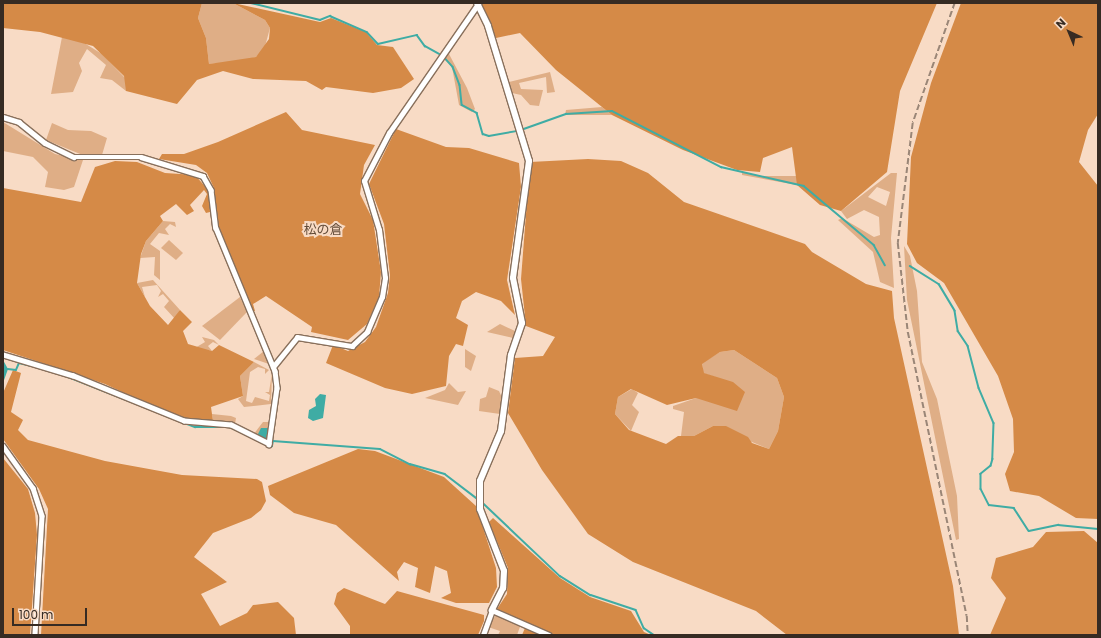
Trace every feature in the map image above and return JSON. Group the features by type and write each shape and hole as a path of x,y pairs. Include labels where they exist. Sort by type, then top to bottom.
{"street":[{"path":"477,3 510,96 529,161 513,278 522,323 511,355 501,431 480,481 480,509 504,571 503,588 492,610 483,635"},
{"path":"273,367 297,337 352,346 367,332 382,297 385,278 379,230 364,181 389,133 477,3"},
{"path":"3,117 19,122 50,146 74,156 141,157 203,176 211,190 216,228 273,367 277,388 270,444 231,425 184,421 72,376 3,355"},
{"path":"3,446 33,488 42,516 35,635"},
{"path":"492,610 549,635"}],"shaded area":[{"path":"3,3 202,3 198,18 206,38 209,64 256,57 269,39 270,28 265,20 233,3 320,22 331,18 366,32 377,45 393,47 414,79 401,88 373,93 326,87 322,90 306,81 253,79 223,71 197,80 177,104 126,91 124,76 93,46 40,32 3,28"},
{"path":"202,3 233,3 265,20 270,28 264,50 256,57 243,61 209,64 206,38 198,18"},
{"path":"481,3 937,3 900,91 887,172 841,211 820,205 797,185 792,147 763,158 760,172 737,170 683,150 612,115 556,70 520,33 496,38"},
{"path":"961,3 1098,3 1098,114 1088,130 1079,162 1098,186 1098,519 1076,518 1039,496 1010,491 1005,474 1014,452 1013,419 998,376 944,283 917,263 907,244 911,157 931,83"},
{"path":"62,37 81,41 102,54 127,80 126,91 112,80 100,78 106,65 87,49 79,63 82,71 73,92 51,94"},
{"path":"455,39 449,54 467,88 475,109 472,112 459,105 452,67 444,59"},
{"path":"550,72 555,92 547,93 546,77 519,83 521,89 543,90 539,106 530,105 521,95 512,93 509,82"},
{"path":"602,107 612,115 565,115 566,110"},
{"path":"286,112 302,130 375,145 364,165 360,194 373,220 381,272 379,297 367,324 348,340 311,332 312,327 266,296 253,304 255,311 251,311 219,227 214,188 207,173 196,165 159,159 162,154 184,154 218,142"},
{"path":"3,122 55,154 83,160 74,187 64,190 45,187 48,172 33,157 3,151"},
{"path":"52,123 68,130 91,131 107,138 102,155 85,156 46,140"},
{"path":"396,129 446,147 469,148 519,163 521,187 507,280 515,315 501,301 476,292 462,301 456,318 468,325 463,346 456,344 449,356 446,386 412,394 385,388 326,363 333,345 348,351 365,342 376,327 388,293 390,275 384,224 369,184"},
{"path":"588,159 621,161 648,173 684,202 805,244 812,252 866,284 892,291 894,318 953,586 959,635 787,635 756,611 633,562 588,534 542,470 508,413 515,358 543,356 555,337 526,326 521,279 530,162","holes":["734,350 777,378 784,397 778,431 769,449 752,443 748,437 726,426 713,426 694,436 678,436 666,444 629,430 615,414 618,397 631,389 667,405 696,398 737,411 745,392 733,382 704,373 702,364 720,352"]},
{"path":"115,161 137,162 165,173 195,175 209,191 210,212 206,213 202,206 207,194 204,190 190,205 194,211 187,215 176,204 160,216 163,221 146,241 141,254 137,283 150,306 168,325 180,310 192,322 183,331 188,344 212,351 219,345 254,362 240,376 243,396 211,407 213,421 201,423 176,417 105,384 3,350 3,188 81,202 95,167"},
{"path":"742,172 760,176 798,176 797,185 742,175"},
{"path":"891,173 897,173 891,238 894,288 880,282 873,252 838,220 842,218 874,237 880,235 879,217 864,210 847,219 841,211","holes":["877,187 890,192 886,206 868,197"]},
{"path":"163,221 175,222 176,227 170,224 165,229 169,235 159,233 150,244 160,251 160,280 154,275 155,257 140,258 146,241"},
{"path":"169,240 183,253 176,260 161,248"},
{"path":"904,246 910,256 917,291 922,362 937,399 957,496 959,539 956,540 907,300"},
{"path":"153,280 180,310 175,319 164,307 169,301 163,294 158,297 161,291 157,285 142,287 145,297 137,283"},
{"path":"240,297 247,312 220,340 202,326"},
{"path":"500,324 515,331 513,338 487,332"},
{"path":"202,337 214,340 219,345 213,342 208,346 212,351 195,348 205,342"},
{"path":"465,349 476,356 471,371 465,367"},
{"path":"734,350 777,378 784,397 778,431 769,449 713,426 694,436 681,436 684,412 673,409 673,406 696,398 715,377 703,373 702,363 720,352"},
{"path":"264,351 270,363 269,364 254,359"},
{"path":"254,362 269,370 265,374 265,369 258,367 250,372 246,401 252,403 255,397 269,401 270,395 265,392 269,392 272,373 271,404 244,407 238,399 243,396 240,376"},
{"path":"13,370 21,373 11,412 23,420 18,430 28,440 105,461 182,475 257,479 262,482 266,501 261,510 251,518 213,533 194,557 227,582 201,594 220,626 247,613 253,605 278,602 294,618 296,635 41,635 48,509 39,489 3,439 3,393"},
{"path":"449,383 458,392 466,391 458,405 425,398 445,390"},
{"path":"489,387 499,391 503,400 500,414 479,411 480,399 486,397"},
{"path":"632,389 638,393 632,405 639,412 631,431 615,414 618,397"},
{"path":"212,414 236,418 235,424 213,421"},
{"path":"263,422 270,422 266,442 253,435"},
{"path":"358,449 375,451 444,477 476,506 496,568 497,587 489,603 456,603 441,598 451,593 447,571 435,566 430,593 415,587 418,568 404,562 397,572 399,581 336,525 294,513 270,495 268,486"},
{"path":"3,458 28,489 35,513 37,535 30,635 3,635"},
{"path":"493,518 560,578 590,597 631,611 644,632 651,635 555,635 497,609 507,594 508,568 489,522"},
{"path":"1084,531 1098,543 1098,635 990,635 1006,598 991,578 996,558 1033,547 1046,532"},
{"path":"344,588 385,604 397,591 484,615 484,621 478,635 350,635 350,626 334,604 337,593"},
{"path":"497,613 521,624 517,635 498,635 500,631 488,627"},
{"path":"525,628 540,634 542,635 522,635"}],"water":[{"path":"3,360 8,369 3,383"},
{"path":"320,394 326,395 323,418 313,421 308,418 309,410 316,406 315,399"},
{"path":"261,428 268,428 266,439 257,436"}],"waterway":[{"path":"251,3 320,20 330,16 367,32 378,44 417,35 425,46 441,55"},
{"path":"444,57 453,67 460,85 462,105 477,113 483,134 489,136 518,131"},
{"path":"521,130 566,114 612,111 721,167 804,186 874,245 885,265"},
{"path":"910,266 939,284 955,311 958,331 968,346 979,388 994,423 993,459 991,466 981,474 981,489 989,505 1014,508 1029,531 1058,525 1098,529"},
{"path":"8,369 16,370 19,363 32,366"},
{"path":"66,376 195,427 224,427"},
{"path":"232,428 272,446 273,441 380,449 410,464 445,474 479,500"},
{"path":"482,502 560,576 591,595 636,610 644,628 654,635"}],"railway":[{"path":"955,3 913,123 898,243 908,332 967,616 968,635"}],"district":[{"name":"松の倉","path":"323,230"}]}
